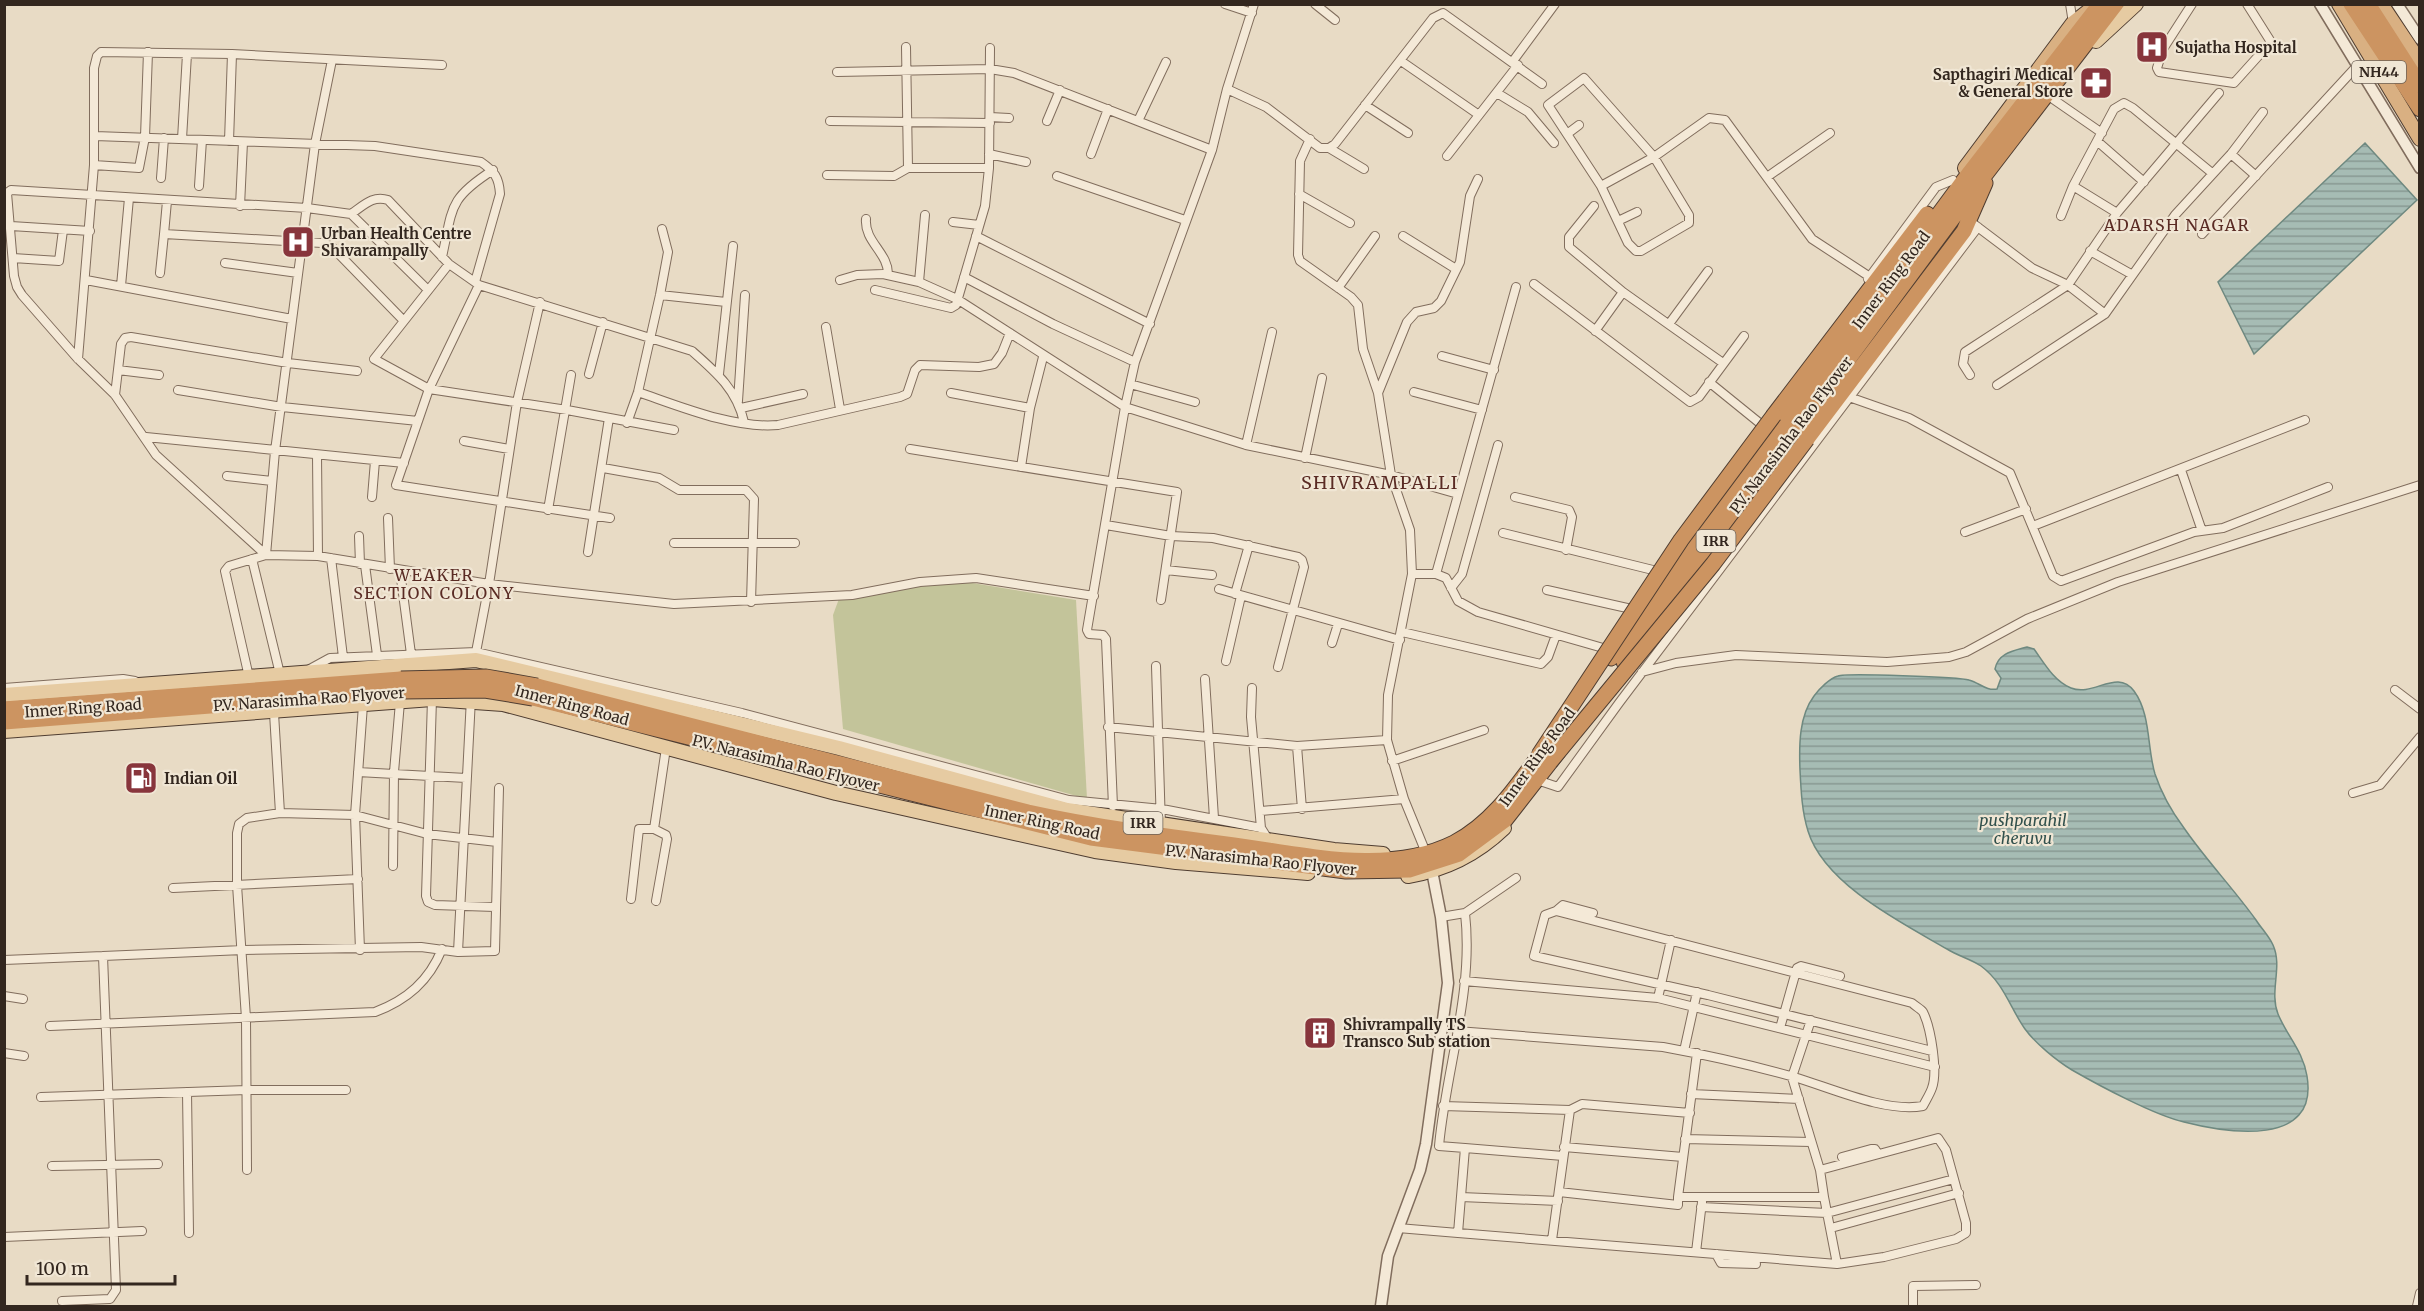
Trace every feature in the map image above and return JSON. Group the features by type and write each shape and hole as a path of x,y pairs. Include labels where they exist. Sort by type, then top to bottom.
{"highway":[{"name":"IRR","path":"2073,23 2098,4"},
{"name":"P.V. Narasimha Rao Flyover","path":"4,722 432,689 485,690 533,699 1091,838 1346,872 1409,870 1445,861 1459,854 1505,820 1545,758 1970,172 2098,4"},
{"name":"P.V. Narasimha Rao Flyover","path":"4,709 401,679 486,677 537,686 1094,826 1347,859 1407,858 1454,843 1496,811 1545,758 1980,180 2116,4"},
{"name":"IRR","path":"2096,41 2123,4"},
{"name":"NH44","path":"2339,4 2420,139"},
{"path":"2351,4 2420,109"},
{"path":"2368,4 2420,85"},
{"name":"NH44","path":"2380,4 2420,62"},
{"name":"Inner Ring Road","path":"1965,168 2073,23"},
{"name":"Inner Ring Road","path":"1985,183 2096,41"},
{"path":"1545,758 1652,583 1953,180 1965,168"},
{"path":"1545,758 1693,588 1973,224 1985,183"}],"main road":[{"name":"Inner Ring Road","path":"2073,23 2088,4"},
{"name":"Inner Ring Road","path":"2096,41 2136,4"},
{"name":"Inner Ring Road","path":"4,695 249,677 476,656 839,748 1067,810 1161,826 1264,833 1374,854 1424,848 1464,831 1504,797 1670,574 1769,428 1965,168"},
{"name":"Inner Ring Road","path":"4,731 273,713 432,699 471,700 503,704 836,793 1095,851 1216,866 1373,878 1429,872 1462,859 1492,839 1515,816 1787,446 1985,183"}],"street":[{"path":"1113,806 1106,639 1103,635 1087,633 1125,407 1135,362 1212,150 1227,89 1253,9 1226,4"},
{"path":"1315,4 1335,20"},
{"path":"1447,156 1497,93 1555,4"},
{"path":"2070,4 2073,23"},
{"path":"2192,4 2163,49 2157,68 2159,72 2234,83 2271,42 2247,4"},
{"path":"2320,4 2356,67 2420,168"},
{"path":"2397,4 2420,39"},
{"path":"1329,148 1335,144 1433,18 1443,13 1516,63 1542,84"},
{"path":"906,46 908,168"},
{"path":"875,290 951,308 955,307 985,206 989,168 990,48"},
{"path":"78,359 90,231 95,136 94,68 97,56 107,51 232,54 442,66"},
{"path":"94,165 139,168 145,137 148,52"},
{"path":"182,138 187,54"},
{"path":"229,141 232,54"},
{"path":"266,555 274,451 288,363 315,144 332,60"},
{"path":"1401,61 1479,115"},
{"path":"1138,121 1166,62"},
{"path":"2202,234 2356,67"},
{"path":"837,72 990,69 1014,73 1212,150"},
{"path":"1580,78 1587,79 1654,157 1687,212 1689,223 1641,251 1636,251 1628,243 1601,186 1568,134 1548,105 1580,78"},
{"path":"1227,89 1266,106 1320,148 1329,148 1364,169"},
{"path":"1047,121 1060,90"},
{"path":"1497,93 1528,112 1554,143"},
{"path":"1970,375 1963,364 1965,352 2068,285 2117,213 2219,93"},
{"path":"2050,97 2102,133"},
{"path":"2061,216 2073,186 2114,109 2124,103 2212,173"},
{"path":"1365,105 1408,133"},
{"path":"1091,154 1108,109"},
{"path":"1997,385 2105,314 2131,274 2175,215 2231,154 2263,112"},
{"path":"830,121 1009,118"},
{"path":"1601,186 1654,157 1709,118 1721,118 1734,129 1812,239 1870,277"},
{"path":"1568,134 1579,125"},
{"path":"1767,177 1830,133"},
{"path":"95,136 375,146 462,158 481,162 493,170 499,182 500,194 477,283 429,389 396,485 610,518"},
{"path":"161,178 164,138"},
{"path":"1310,139 1300,161 1297,247 1300,261 1358,305 1363,350 1378,393 1391,475 1410,530 1412,574 1388,695 1387,740 1404,799 1424,848"},
{"path":"199,186 202,140"},
{"path":"2097,141 2144,182"},
{"path":"240,206 243,142"},
{"path":"989,154 1026,162"},
{"path":"2231,154 2256,176"},
{"path":"828,175 894,176 908,168 989,168"},
{"path":"442,257 453,209 459,196 493,170"},
{"path":"1057,176 1185,220"},
{"path":"1378,393 1407,322 1416,312 1434,308 1441,301 1464,245 1470,196 1478,180"},
{"name":"Inner Ring Road","path":"1769,428 1870,277 1936,187 1953,180"},
{"path":"2073,186 2117,213"},
{"path":"266,555 156,455 146,436 115,395 78,359 17,288 7,193 11,190 91,194 240,206 307,208 351,214 427,289"},
{"path":"1299,194 1350,223"},
{"path":"121,286 129,198"},
{"path":"351,214 371,200 380,198 388,200 449,264 477,283 692,351 719,374 739,405 744,422"},
{"path":"160,273 167,201"},
{"path":"1594,206 1569,237 1569,247 1623,292 1723,363"},
{"path":"1618,221 1636,212"},
{"path":"919,282 925,215"},
{"path":"866,219 867,231 887,261 888,275"},
{"path":"953,222 979,225"},
{"path":"1540,781 1558,787 1849,397 1973,224 2032,268 2068,285 2105,314"},
{"path":"11,226 90,231"},
{"path":"627,423 638,392 652,338 668,252 662,229"},
{"path":"13,258 59,261 63,230"},
{"path":"164,234 302,244 322,243 331,246 403,320"},
{"path":"976,236 1150,324"},
{"path":"1338,288 1375,236"},
{"path":"1403,236 1456,269"},
{"path":"719,374 733,246"},
{"path":"2090,251 2131,274"},
{"path":"225,263 298,273"},
{"path":"449,264 427,289 374,360 429,389 567,410 674,430"},
{"path":"1669,324 1708,271"},
{"path":"840,280 857,274 888,275 919,282 957,299 1043,357 1125,407 1246,445 1391,475 1458,494"},
{"path":"963,277 1053,324 1135,362"},
{"path":"86,280 292,319"},
{"path":"1534,284 1686,400 1694,400 1744,336"},
{"path":"1437,574 1516,287"},
{"path":"1595,331 1623,292"},
{"path":"660,295 726,303"},
{"path":"739,405 745,295"},
{"path":"458,952 466,778 476,656 517,402 540,302"},
{"path":"589,374 603,322"},
{"path":"826,327 840,409"},
{"path":"1246,445 1272,332"},
{"path":"638,392 762,427 778,425 907,394 915,370 920,365 979,367 994,364 1002,353 1010,333"},
{"path":"115,395 121,344 125,338 131,337 288,363 357,371"},
{"path":"1442,356 1494,370"},
{"path":"1021,467 1030,408 1043,357"},
{"path":"118,370 159,375"},
{"path":"548,510 567,410 571,375"},
{"path":"1305,458 1322,378"},
{"path":"1130,384 1195,402"},
{"path":"1707,385 1769,428"},
{"path":"1707,385 1769,428"},
{"path":"178,390 282,407 418,421"},
{"path":"951,393 1030,408"},
{"path":"1414,393 1482,410"},
{"path":"739,405 803,394"},
{"path":"1849,397 1902,415 2003,468 2014,480 2053,576 2061,581 2202,531 2223,528 2328,487"},
{"path":"588,552 603,468 609,418"},
{"path":"2033,526 2305,420"},
{"path":"146,436 404,464"},
{"path":"464,441 509,449"},
{"path":"1451,588 1462,574 1498,445"},
{"path":"1787,446 1803,458"},
{"path":"910,449 1177,492 1161,600"},
{"path":"316,455 318,556"},
{"path":"372,497 375,461"},
{"path":"603,468 659,478 679,490 746,490 754,499 751,602"},
{"path":"2181,470 2202,531"},
{"path":"227,476 272,481"},
{"path":"1642,672 1676,663 1736,655 1887,662 1949,657 1966,652 2027,619 2118,582 2420,485"},
{"path":"1515,497 1569,510 1573,514 1566,550"},
{"path":"1965,532 2026,509"},
{"path":"388,518 390,569"},
{"path":"1106,525 1171,536 1213,538 1298,556 1304,567 1278,667"},
{"path":"1503,533 1670,574"},
{"path":"359,536 377,655"},
{"path":"674,543 795,543"},
{"path":"1226,661 1249,545"},
{"path":"249,677 224,577 229,566 266,555 318,556 489,585 674,604 751,602 852,595 920,582 976,578 1094,596"},
{"path":"331,558 343,657"},
{"path":"252,559 280,674"},
{"path":"1166,570 1212,576"},
{"path":"400,571 411,654"},
{"path":"1412,574 1437,574 1446,578 1458,601 1478,612 1614,651"},
{"path":"1219,589 1338,624 1541,664 1548,657 1556,634"},
{"path":"1547,590 1642,612"},
{"path":"1332,643 1338,624"},
{"path":"304,672 330,658 411,654 476,656 742,713 1069,800 1162,809 1214,818 1264,833 1254,741 1252,687"},
{"path":"1156,666 1161,826"},
{"path":"4,688 123,679 133,680 139,686"},
{"path":"1205,679 1214,818"},
{"path":"2395,690 2420,709"},
{"path":"432,699 426,896 428,902 435,905 495,907"},
{"path":"393,866 394,772 400,702"},
{"path":"360,950 355,815 363,705"},
{"path":"273,713 280,813"},
{"path":"1108,727 1157,730 1297,746 1387,740"},
{"path":"1392,761 1484,730"},
{"path":"2353,793 2380,785 2420,737"},
{"path":"1297,746 1302,809"},
{"path":"654,829 666,748"},
{"path":"358,772 431,774 466,778"},
{"path":"4,960 243,950 495,951 499,788"},
{"path":"1261,811 1404,799"},
{"path":"247,1170 246,1018 237,885 239,824 247,818 280,813 355,815 427,834 497,842"},
{"path":"631,899 639,829 654,829 666,835 667,839 656,902"},
{"path":"1429,872 1440,917 1442,941"},
{"path":"1381,1306 1388,1256 1426,1144 1448,983 1429,872"},
{"path":"1440,917 1465,914 1516,878"},
{"path":"173,888 358,879"},
{"path":"1593,913 1563,906 1545,915 1534,956 1697,992 1932,1051"},
{"path":"1457,1031 1697,1053 1909,1109 1923,1106 1933,1087 1935,1067 1922,1011 1912,1003 1796,971 1556,911"},
{"path":"1465,914 1469,948 1453,1059 1443,1106 1439,1146 1683,1157"},
{"path":"1658,998 1659,983 1671,940"},
{"path":"50,1026 375,1012 396,1004 419,986 433,970 442,949"},
{"path":"62,1302 104,1300 114,1296 116,1290 103,956"},
{"path":"1780,1028 1796,971 1801,966 1840,976"},
{"path":"1464,981 1658,998 1935,1067"},
{"path":"1684,1051 1697,992"},
{"path":"4,996 23,999"},
{"path":"1811,1020 1792,1077 1820,1170 1836,1264"},
{"path":"4,1053 24,1056"},
{"path":"1461,1197 1559,1196 1678,1205 1697,1053"},
{"path":"1438,1057 1453,1059"},
{"path":"1436,1070 1451,1071"},
{"path":"41,1096 247,1090 346,1090"},
{"path":"187,1092 189,1233"},
{"path":"1691,1094 1798,1099"},
{"path":"1443,1106 1570,1110 1582,1104 1690,1113"},
{"path":"1552,1240 1570,1110"},
{"path":"1398,1228 1836,1264 1884,1257 1956,1239 1966,1233 1959,1193 1946,1150 1938,1138 1820,1170"},
{"path":"1685,1139 1811,1143"},
{"path":"1458,1233 1465,1148"},
{"path":"1842,1157 1871,1149 1875,1149 1878,1154"},
{"path":"52,1166 158,1164"},
{"path":"1701,1207 1827,1213 1954,1179"},
{"path":"1831,1228 1959,1193"},
{"path":"1696,1252 1702,1196"},
{"path":"1678,1197 1824,1197"},
{"path":"4,1237 142,1231"},
{"path":"1716,1254 1721,1263 1756,1264"},
{"path":"1913,1306 1913,1286 1976,1285"},
{"path":"2417,1306 2420,1293"}],"green space":[{"path":"954,580 1076,600 1087,799 843,729 833,615 840,596"}],"water":[{"path":"2365,143 2417,200 2254,354 2218,282"},
{"name":"pushparahil cheruvu","path":"2027,647 2034,649 2054,676 2071,688 2080,690 2120,682 2134,691 2146,721 2152,764 2167,802 2192,840 2247,908 2271,942 2277,962 2275,997 2278,1014 2302,1059 2307,1076 2307,1099 2299,1115 2285,1125 2266,1130 2245,1131 2223,1130 2184,1122 2143,1107 2072,1070 2029,1034 2001,988 1981,966 1909,927 1867,900 1830,868 1817,850 1804,816 1800,751 1805,712 1822,687 1838,676 1860,675 1961,679 1973,681 1990,689 1997,689 2001,678 1995,669 1999,659"}],"place":[{"name":"Sujatha Hospital","path":"2152,47"},
{"name":"Sapthagiri Medical & General Store","path":"2096,83"},
{"name":"Urban Health Centre Shivarampally","path":"298,242"},
{"name":"Indian Oil","path":"141,778"},
{"name":"Shivrampally TS Transco Sub station","path":"1320,1033"}],"district":[{"name":"ADARSH NAGAR","path":"2177,225"},
{"name":"SHIVRAMPALLI","path":"1380,482"},
{"name":"WEAKER SECTION COLONY","path":"434,584"}]}
